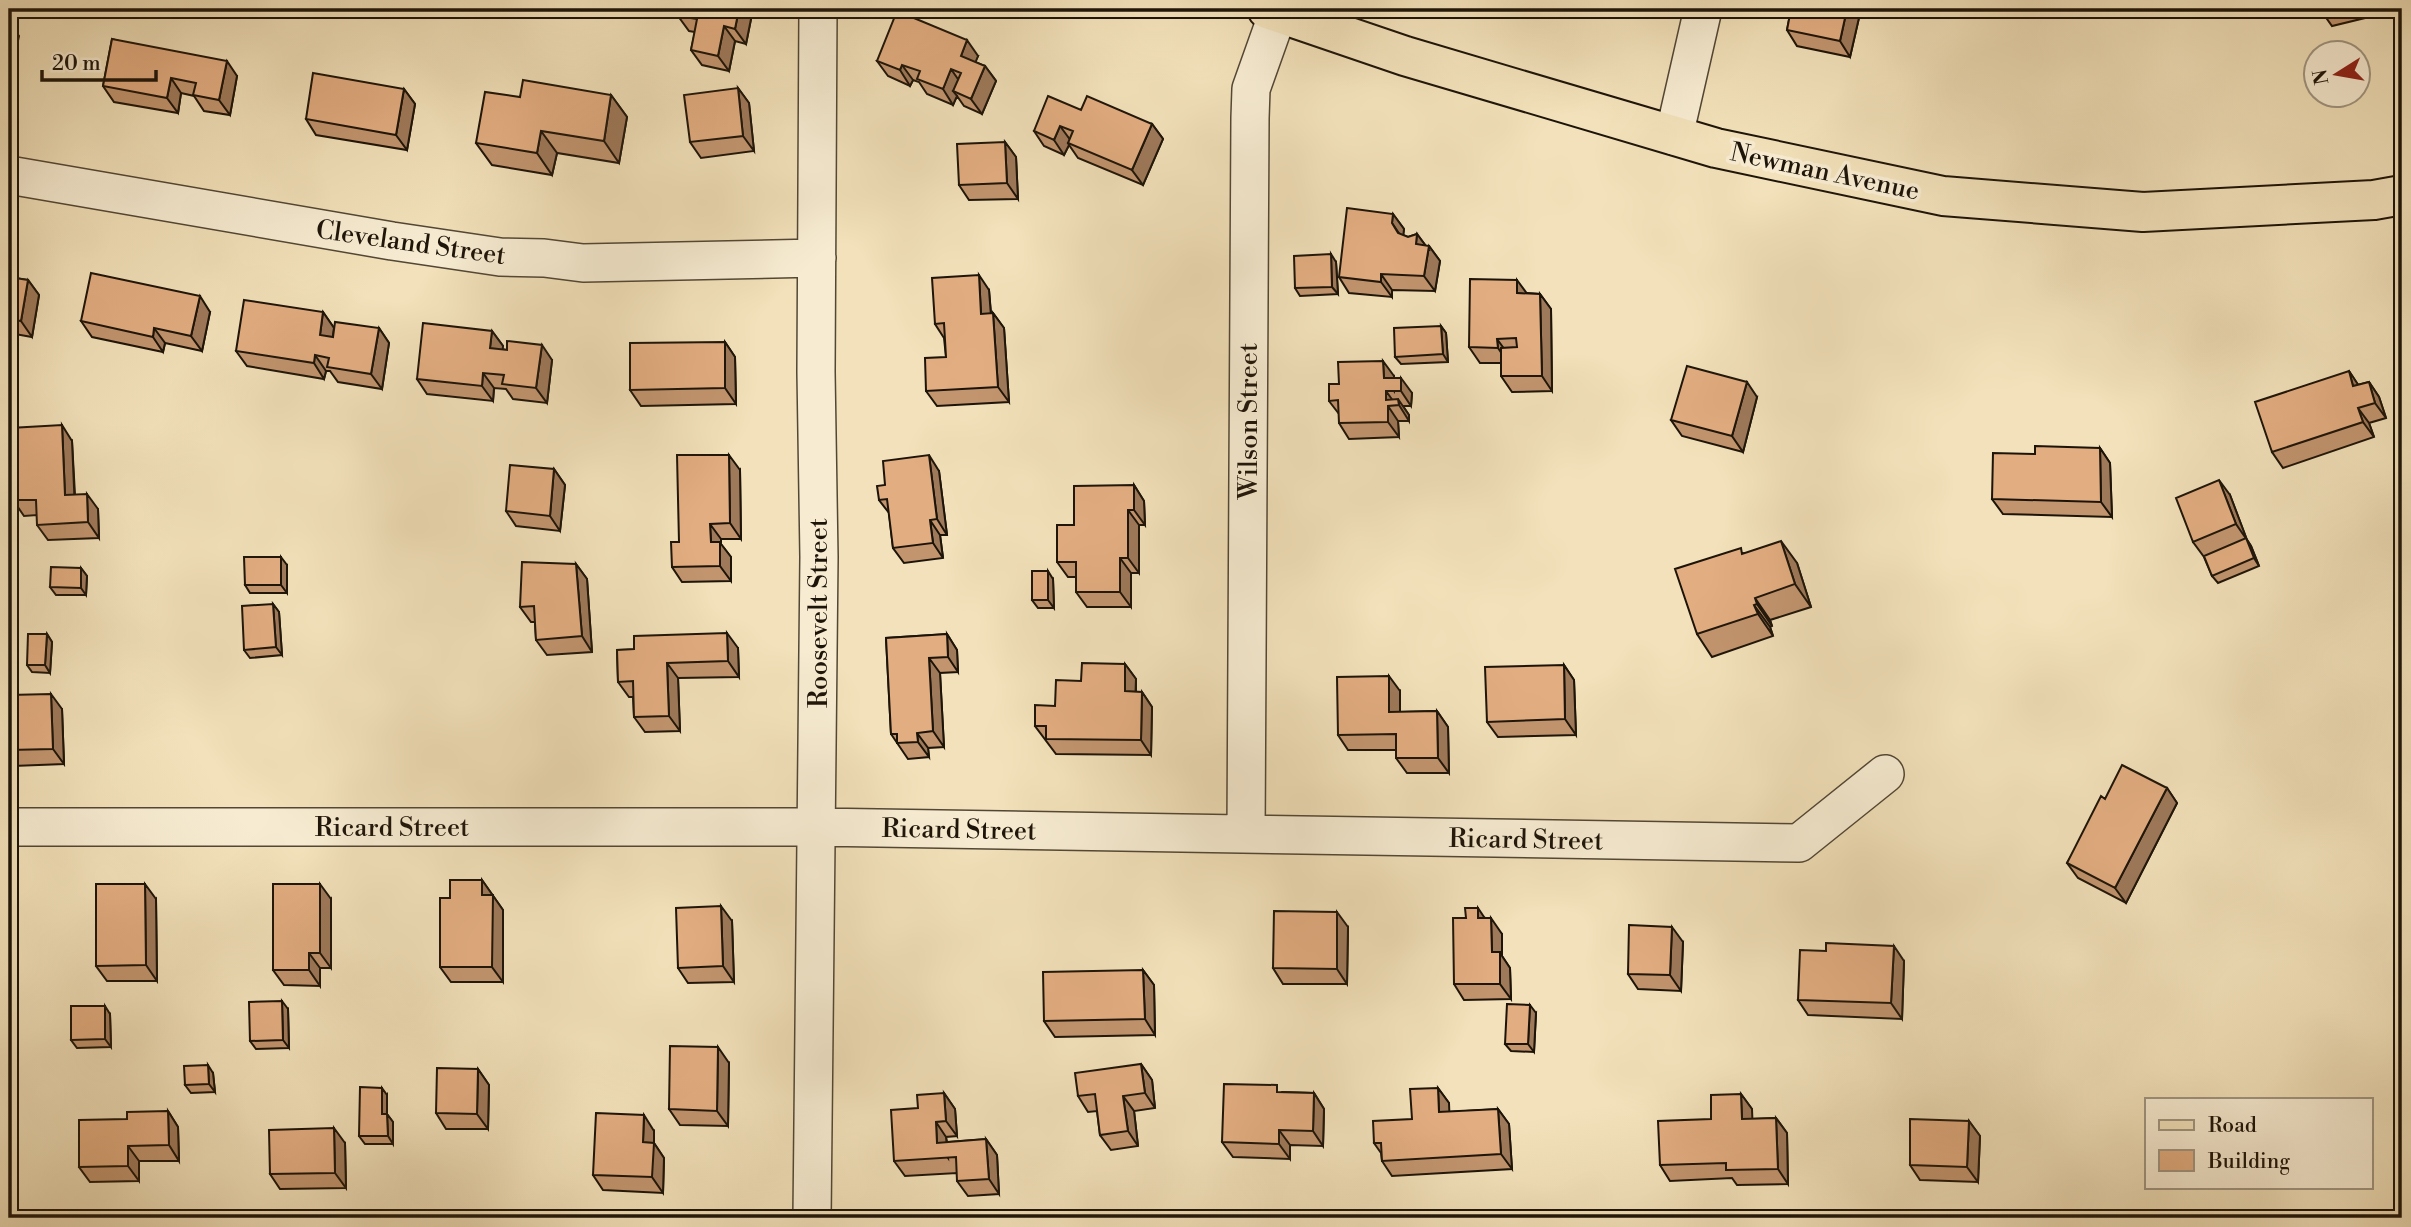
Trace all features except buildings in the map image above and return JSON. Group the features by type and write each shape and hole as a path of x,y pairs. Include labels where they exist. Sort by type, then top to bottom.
{"main road":[{"name":"Newman Avenue","path":"1273,11 1405,56 1716,148 1943,197 2143,212 2374,200 2402,195"}],"street":[{"name":"Roosevelt Street","path":"812,1218 819,557 818,9"},
{"path":"1674,136 1703,9"},
{"name":"Wilson Street","path":"1246,834 1250,108 1251,89 1273,11"},
{"name":"Cleveland Street","path":"9,176 500,257 544,258 583,263 817,258"},
{"name":"Ricard Street","path":"9,827 816,827 1799,843 1885,774"}]}
